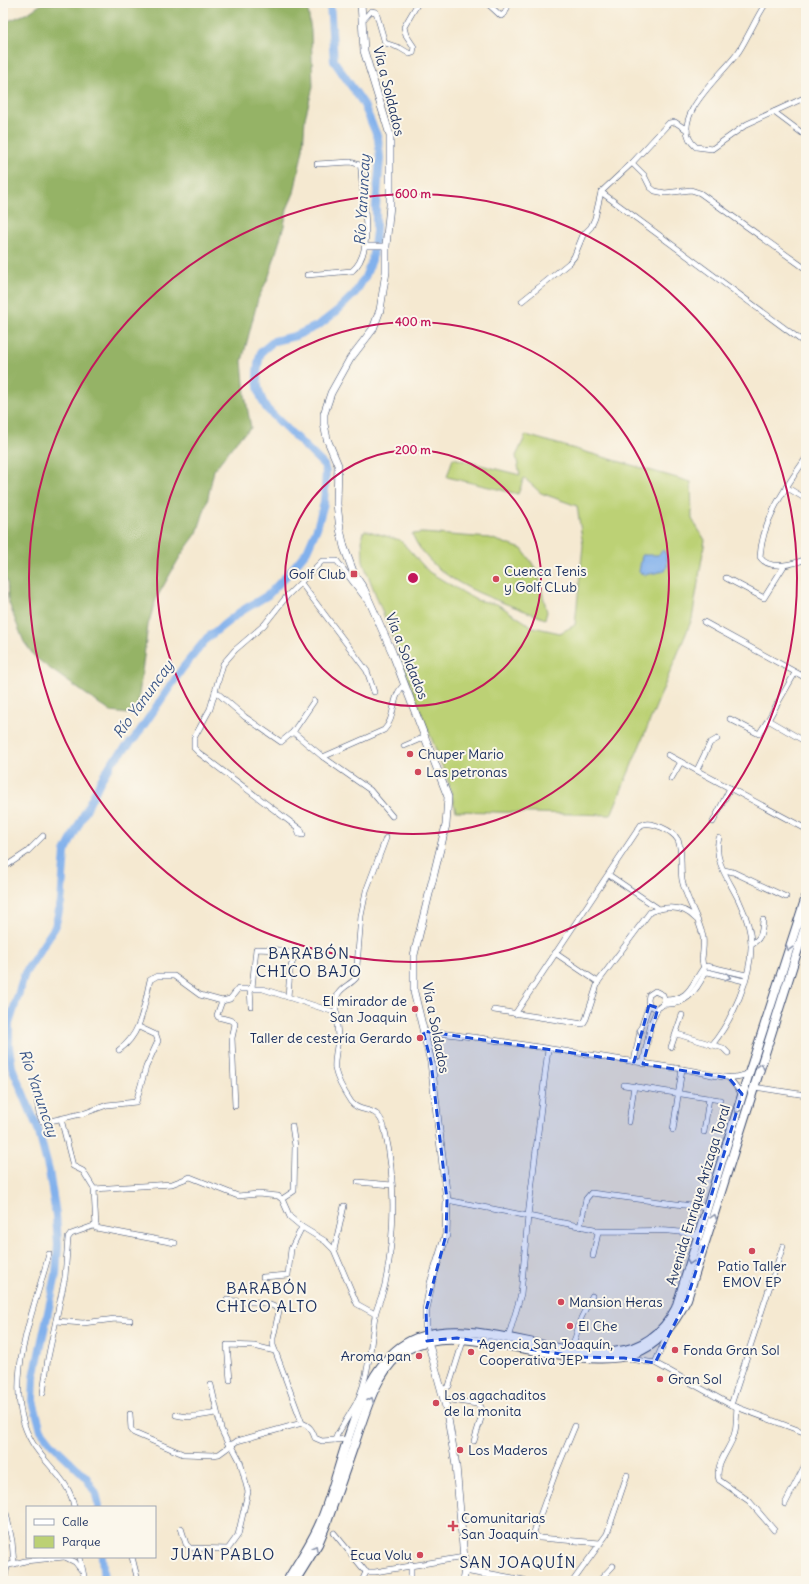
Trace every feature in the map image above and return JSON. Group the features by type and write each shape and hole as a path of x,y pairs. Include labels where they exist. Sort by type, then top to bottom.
{"main road":[{"name":"Avenida Enrique Arízaga Toral","path":"426,1338 464,1338 580,1357 624,1358 636,1354 652,1344 671,1328 687,1299 707,1208 749,1072 806,897"},
{"name":"Avenida Enrique Arízaga Toral","path":"287,1581 320,1524 348,1439 371,1381 387,1358 407,1343 446,1332 468,1332 601,1353 613,1352 641,1344 654,1337 666,1324 676,1308 754,1087 806,924"},
{"name":"Avenida Enrique Arízaga Toral","path":"295,1581 318,1544 326,1525 357,1416"}],"street":[{"name":"Vía a Soldados","path":"361,3 364,51 390,135 390,205 383,246 386,272 380,310 373,329 350,359 331,393 324,414 324,424 327,440 338,465 337,504 344,547 354,574 364,589 392,652 445,788 448,807 446,825 414,955 414,992 431,1062 447,1200 446,1236 431,1283 426,1310 426,1338 443,1395 456,1466 465,1570 463,1581"},
{"path":"361,22 371,11 376,12 385,43 400,48 410,54 413,53 414,47 406,35 404,27 418,3"},
{"path":"487,3 501,16 505,13 509,3"},
{"path":"766,3 738,52 695,103 688,118 687,130 691,141 696,147 707,150 712,149 742,126 806,97"},
{"path":"774,112 806,136"},
{"path":"522,301 569,263 574,257 583,235 591,227 595,218 601,192 632,163 669,123 675,122 687,130"},
{"path":"307,275 352,270 358,264 367,246 360,164 351,162 317,164"},
{"path":"632,163 644,175 650,187 655,192 665,193 691,190 700,193 806,269"},
{"path":"601,192 806,344"},
{"path":"367,246 383,246"},
{"path":"806,458 786,487 771,515 760,557 763,561 784,566 806,559"},
{"path":"786,487 806,499"},
{"path":"297,827 194,748 194,738 208,714 219,671 225,660 264,625 287,596 322,561 337,561 364,598 370,602"},
{"path":"726,578 764,598 784,566"},
{"path":"301,583 367,671 374,692"},
{"path":"704,622 806,678"},
{"path":"730,719 759,734 795,672"},
{"path":"323,757 384,730 389,725 398,692 404,685"},
{"path":"215,691 278,742 284,742 293,732 314,701"},
{"path":"768,720 806,742"},
{"path":"293,732 323,757 370,790 392,816"},
{"path":"404,746 425,737"},
{"path":"697,770 710,743 717,739"},
{"path":"668,755 806,829"},
{"path":"671,779 681,762"},
{"path":"713,822 730,788"},
{"path":"515,1014 641,825 649,822 674,836 678,841 680,847 683,882 703,938 705,974 697,988 684,1002 676,1004 664,1002"},
{"path":"3,868 28,852 44,836"},
{"path":"336,1440 337,1435 357,1416 359,1397 376,1314 385,1286 391,1245 392,1185 385,1131 381,1120 373,1111 354,1104 336,1072 335,1063 339,993 356,978 361,916 366,890 386,838"},
{"path":"712,1045 725,1028 734,1012 750,959 751,944 746,917 724,870 717,851 719,838"},
{"path":"724,870 733,872 786,897"},
{"path":"609,875 659,909"},
{"path":"494,1010 582,1024 586,1019 598,982 650,912 670,908 686,911 698,921"},
{"path":"751,944 757,942 760,937 762,920"},
{"path":"251,1006 251,988 256,949 293,954 294,957 290,970 288,998"},
{"path":"555,953 598,982"},
{"path":"704,967 707,966 746,975"},
{"path":"643,1064 651,1023 658,1008 664,1002 680,998 686,994 704,967"},
{"path":"705,974 714,973 744,981"},
{"path":"119,1050 132,1040 138,1027 150,980 153,977 174,976 200,995 222,1000 230,999 238,989 263,989 337,1013"},
{"path":"634,1062 640,1031 649,1005 648,998 653,992 660,992 664,1002"},
{"path":"222,1000 217,1015 218,1018 233,1021 234,1024 232,1044 235,1106"},
{"path":"649,1005 658,1008"},
{"path":"671,1047 682,1015"},
{"path":"36,1092 39,1114 42,1121 61,1119 107,1105 136,1102 146,1067 158,1041 156,1035 138,1027"},
{"path":"423,1031 480,1038 682,1069 729,1078 739,1078 749,1072"},
{"path":"676,1034 723,1048 728,1054"},
{"path":"508,1338 521,1294 528,1216 548,1049"},
{"path":"673,1130 682,1069"},
{"path":"729,1078 742,1094"},
{"path":"624,1085 720,1100"},
{"path":"629,1122 634,1086"},
{"path":"754,1087 806,1095"},
{"path":"704,1132 709,1098"},
{"path":"61,1119 73,1166 83,1171 94,1189 96,1225 98,1229 175,1243"},
{"path":"282,1200 294,1191 295,1146 292,1126"},
{"path":"94,1189 172,1184 190,1177 238,1196 270,1194 278,1196 282,1200 290,1217 302,1227 325,1241 334,1250 357,1304 376,1314"},
{"path":"358,1182 392,1185"},
{"path":"580,1227 586,1199 591,1193 707,1208"},
{"path":"447,1200 597,1230 619,1232 662,1230 684,1232 700,1241"},
{"path":"334,1250 344,1206"},
{"path":"43,1393 65,1277 68,1238 72,1234 96,1225"},
{"path":"262,1277 288,1275 291,1249 302,1227"},
{"path":"593,1256 597,1230"},
{"path":"774,1530 749,1502 719,1480 718,1475 720,1464 734,1435 734,1406 783,1246"},
{"path":"49,1254 21,1356 18,1391 19,1407 25,1429 50,1468 66,1484 72,1497 74,1506"},
{"path":"572,1349 581,1318 592,1296"},
{"path":"227,1300 238,1303 263,1303 277,1307 280,1314 273,1338 275,1351 302,1423"},
{"path":"56,1321 83,1323 115,1319 130,1320"},
{"path":"655,1363 671,1328"},
{"path":"464,1338 449,1386 443,1395 477,1404 481,1407 482,1412 474,1441"},
{"path":"230,1380 227,1345 254,1346 275,1351"},
{"path":"624,1358 655,1363 734,1406 806,1434"},
{"path":"181,1528 186,1544 190,1548 228,1549 238,1535 248,1492 240,1462 221,1429 210,1385"},
{"path":"176,1415 186,1418 217,1413"},
{"path":"130,1414 131,1429 134,1433 183,1454 219,1454 230,1445 302,1423 307,1425 313,1431 315,1438 322,1441 348,1439"},
{"path":"575,1426 555,1474 534,1532 535,1535 540,1538 600,1543"},
{"path":"785,1504 806,1463"},
{"path":"573,1581 607,1534 627,1475"},
{"path":"3,1498 12,1541 14,1564"},
{"path":"334,1533 366,1572"},
{"path":"366,1572 375,1572 411,1564 464,1557"},
{"path":"4,1581 5,1566 25,1561 55,1558"},
{"path":"67,1558 75,1562 82,1572"},
{"path":"80,1558 85,1581"},
{"path":"132,1558 138,1581"},
{"path":"411,1564 411,1581"},
{"path":"599,1581 613,1566"},
{"path":"465,1570 492,1578 524,1581"},
{"path":"362,1581 366,1572"}],"highlighted area":[{"path":"649,1005 658,1008 643,1064 729,1078 742,1094 697,1243 704,1246 687,1299 655,1363 624,1358 580,1357 457,1338 427,1341 426,1310 446,1235 447,1200 431,1062 423,1031 634,1062"}],"green space":[{"path":"43,3 307,3 311,31 313,87 305,118 303,149 294,193 287,209 284,226 269,276 258,299 242,361 245,395 251,428 238,439 214,470 207,502 197,533 181,555 156,599 148,625 138,703 134,710 128,714 111,712 35,657 24,642 14,617 8,600 7,582 3,574 3,23 28,13"},
{"name":"Cuenca Tenis y Golf CLub","path":"526,435 691,482 692,519 705,540 692,619 611,815 456,811 448,781 363,562 362,535 365,530 400,540 429,572 476,600 497,604 533,627 560,633 575,625 583,545 577,506 541,493 524,478 518,494 447,477 453,458 520,475 516,456"},
{"name":"Cuenca Tenis y Golf CLub","path":"422,533 490,538 522,549 537,570 547,612 545,619 488,597 451,578 435,566 422,551 412,534"}],"water":[{"path":"663,550 667,560 665,571 645,575 639,572 642,555 658,555"}],"waterway":[{"name":"Río Yanuncay","path":"99,1506 96,1494 86,1477 52,1444 41,1430 33,1401 34,1377 56,1275 58,1245 56,1215 49,1171 38,1129 12,1067 9,1047 9,1024 25,973 55,927 61,902 65,852 101,780 112,762 135,738 182,669 207,638 240,612 268,595 307,551 317,528 324,503 326,472 324,465 267,409 260,395 257,374 261,352 274,341 295,336 319,325 337,311 355,293 365,277 372,260 376,232 376,207 380,158 378,138 363,103 334,61 330,3"},
{"name":"Río Yanuncay","path":"102,1558 104,1581"}],"place":[{"name":"Golf Club","path":"354,574"},
{"name":"Cuenca Tenis y Golf CLub","path":"496,579"},
{"name":"Chuper Mario","path":"410,754"},
{"name":"Las petronas","path":"418,772"},
{"name":"El mirador de San Joaquin","path":"415,1009"},
{"name":"Taller de cestería Gerardo","path":"420,1038"},
{"name":"Patio Taller EMOV EP","path":"752,1251"},
{"name":"Mansion Heras","path":"561,1302"},
{"name":"El Che","path":"570,1326"},
{"name":"Fonda Gran Sol","path":"675,1350"},
{"name":"Agencia San Joaquín, Cooperativa JEP","path":"471,1352"},
{"name":"Aroma pan","path":"419,1356"},
{"name":"Gran Sol","path":"660,1379"},
{"name":"Los agachaditos de la monita","path":"436,1403"},
{"name":"Los Maderos","path":"460,1450"},
{"name":"Comunitarias San Joaquín","path":"453,1526"},
{"name":"Ecua Volu","path":"420,1555"}],"district":[{"name":"BARABÓN CHICO BAJO","path":"309,962"},
{"name":"BARABÓN CHICO ALTO","path":"267,1297"},
{"name":"JUAN PABLO","path":"223,1554"},
{"name":"SAN JOAQUÍN","path":"518,1562"}]}
